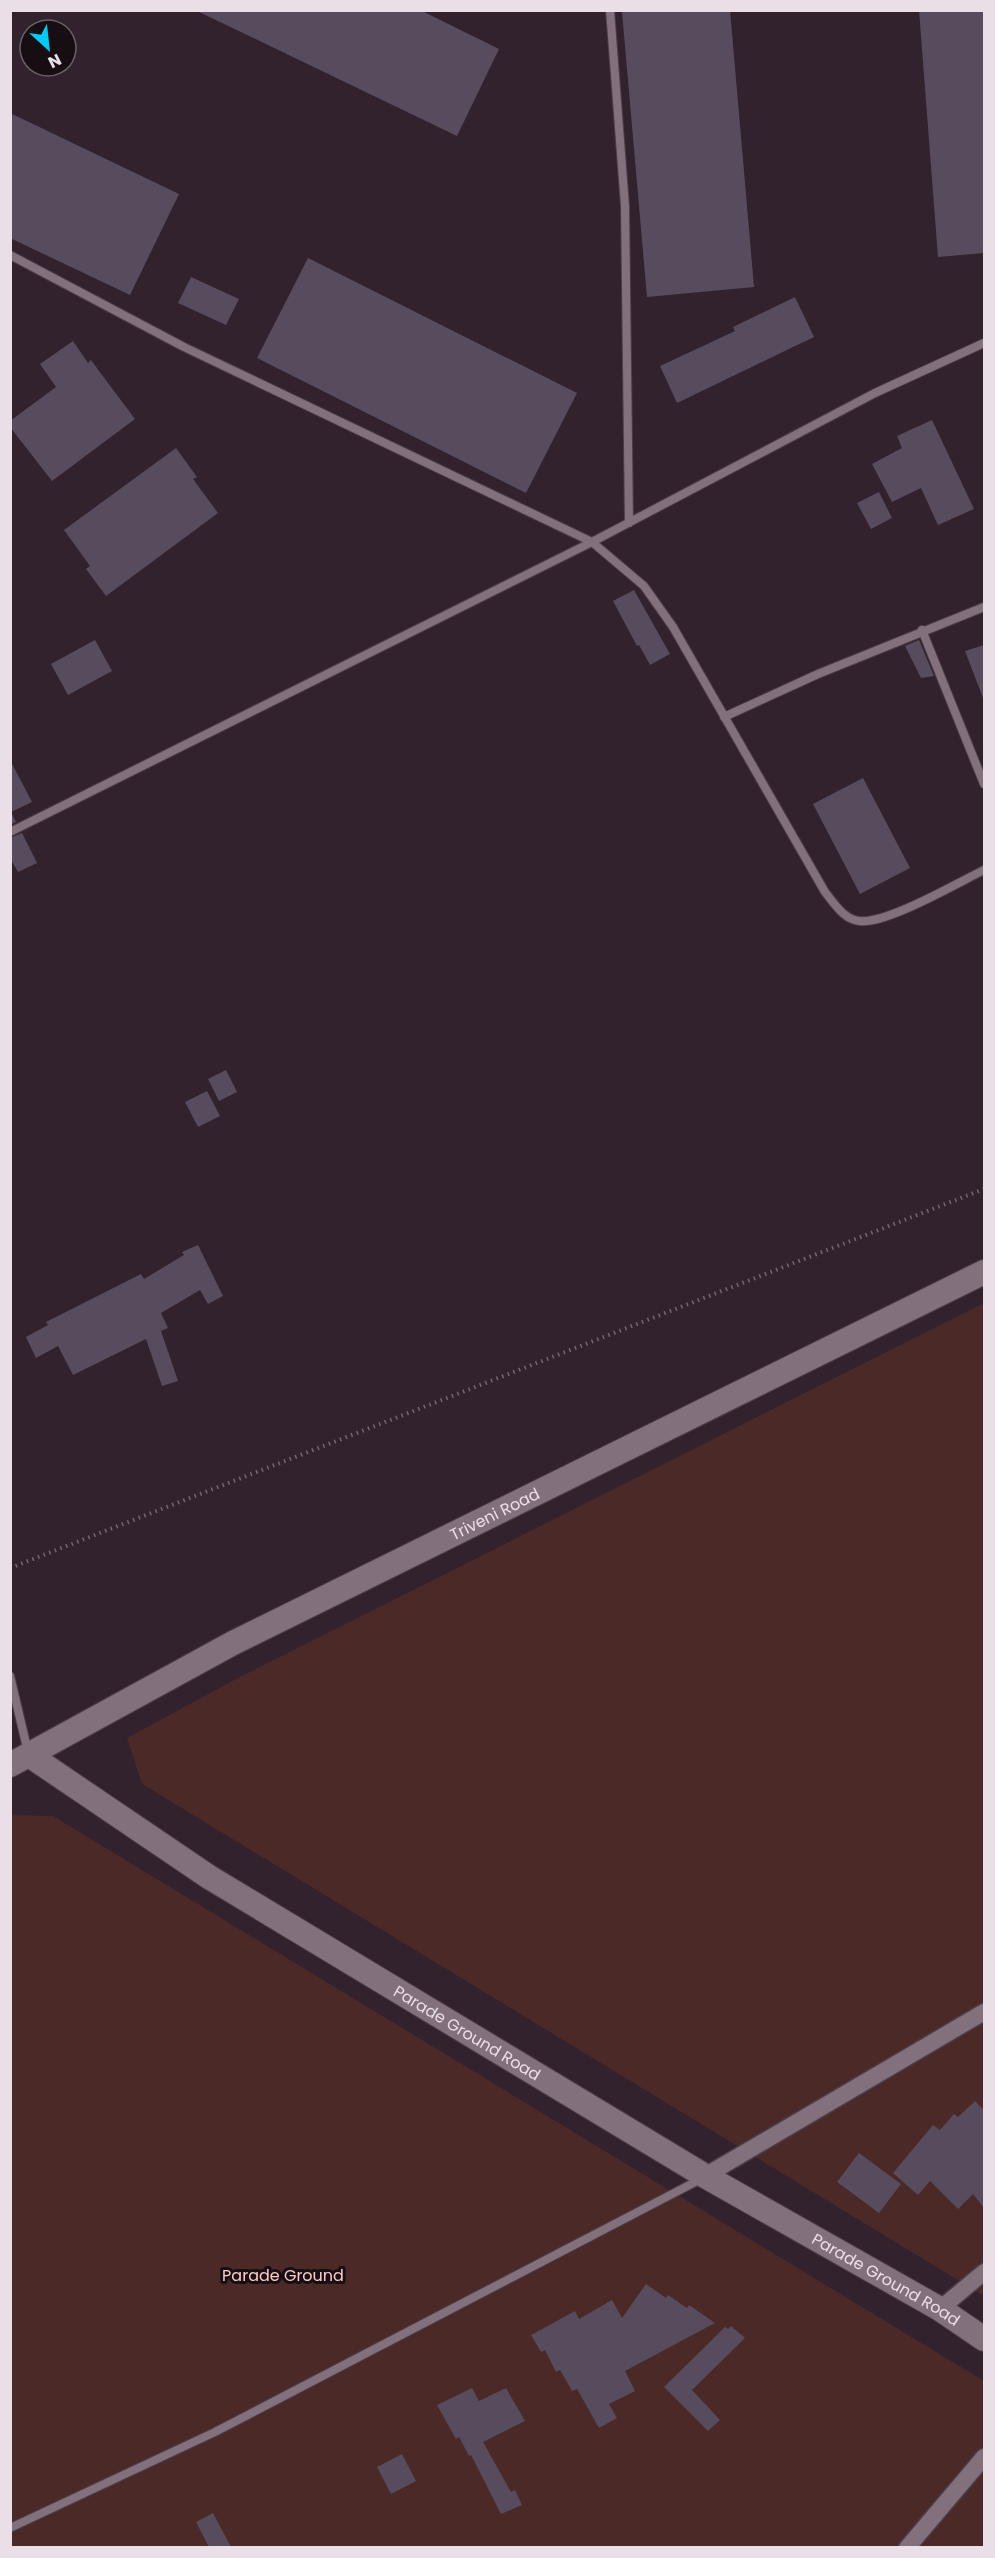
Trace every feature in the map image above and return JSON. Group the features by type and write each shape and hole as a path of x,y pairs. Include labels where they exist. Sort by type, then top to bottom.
{"street":[{"name":"Triveni Road","path":"20,1760 233,1643 984,1272"},
{"name":"Parade Ground Road","path":"20,1760 209,1877 705,2176 940,2309 984,2339"},
{"path":"705,2176 984,2012"},
{"path":"940,2309 984,2272"},
{"path":"907,2547 984,2457"}],"lane":[{"path":"610,10 625,206 629,523"},
{"path":"10,255 184,347 592,542 644,586 673,627 825,892 844,915 859,921 880,919 984,870"},
{"path":"10,832 592,542 875,393 984,343"},
{"path":"724,717 818,674 922,630 984,607"},
{"path":"922,630 984,784"},
{"path":"10,1676 20,1760"},
{"path":"10,2528 215,2432 705,2176"}],"path":[{"path":"10,1568 984,1189"}],"green space":[{"path":"984,1303 984,2296 142,1784 127,1738 236,1679"},
{"name":"Parade Ground","path":"11,1815 53,1816 984,2381 984,2547 11,2548"}],"building":[{"path":"195,10 420,10 499,49 457,136"},
{"path":"730,10 754,287 647,297 622,12"},
{"path":"919,10 984,10 984,253 938,257"},
{"path":"10,113 179,194 130,295 10,238"},
{"path":"308,258 577,393 526,493 257,358"},
{"path":"191,277 239,299 226,325 178,303"},
{"path":"795,297 814,337 677,403 660,366 735,331 733,327"},
{"path":"73,341 88,363 91,360 135,419 52,481 10,427 10,421 56,387 40,364"},
{"path":"932,420 974,509 938,525 921,488 892,502 872,464 902,448 897,436"},
{"path":"176,448 197,477 193,479 218,513 106,596 86,569 90,566 64,530"},
{"path":"879,492 892,518 871,529 857,503"},
{"path":"634,590 670,654 650,665 613,601"},
{"path":"95,640 112,671 68,695 51,664"},
{"path":"919,640 934,676 921,678 905,646"},
{"path":"984,645 984,697 983,698 965,651"},
{"path":"10,760 32,802 11,812 16,822 10,825"},
{"path":"863,778 910,868 860,894 813,804"},
{"path":"22,833 37,863 18,872 10,858 10,838"},
{"path":"226,1070 237,1092 219,1101 208,1079"},
{"path":"207,1091 220,1116 198,1127 185,1102"},
{"path":"198,1245 223,1296 208,1304 200,1290 161,1313 168,1328 161,1331 178,1381 162,1386 146,1339 73,1375 58,1346 36,1358 26,1337 48,1325 46,1322 141,1274 144,1279 184,1255 182,1252"},
{"path":"975,2101 984,2110 984,2208 973,2194 958,2209 930,2181 918,2195 893,2173 933,2125 940,2130 954,2114 958,2117"},
{"path":"859,2153 901,2184 879,2213 837,2182"},
{"path":"646,2284 666,2298 668,2295 687,2308 689,2305 715,2323 625,2371 635,2391 609,2404 617,2418 599,2428 577,2389 572,2391 560,2370 556,2372 545,2350 541,2352 531,2335 575,2311 579,2319 612,2300 622,2318"},
{"path":"731,2326 745,2338 692,2390 720,2420 708,2431 664,2387 725,2327 728,2329"},
{"path":"472,2388 479,2401 506,2388 525,2421 483,2442 511,2492 515,2490 522,2505 501,2514 471,2455 469,2456 459,2437 456,2439 437,2405"},
{"path":"402,2454 416,2481 391,2494 377,2467"},
{"path":"213,2513 231,2547 209,2547 196,2522"}]}
